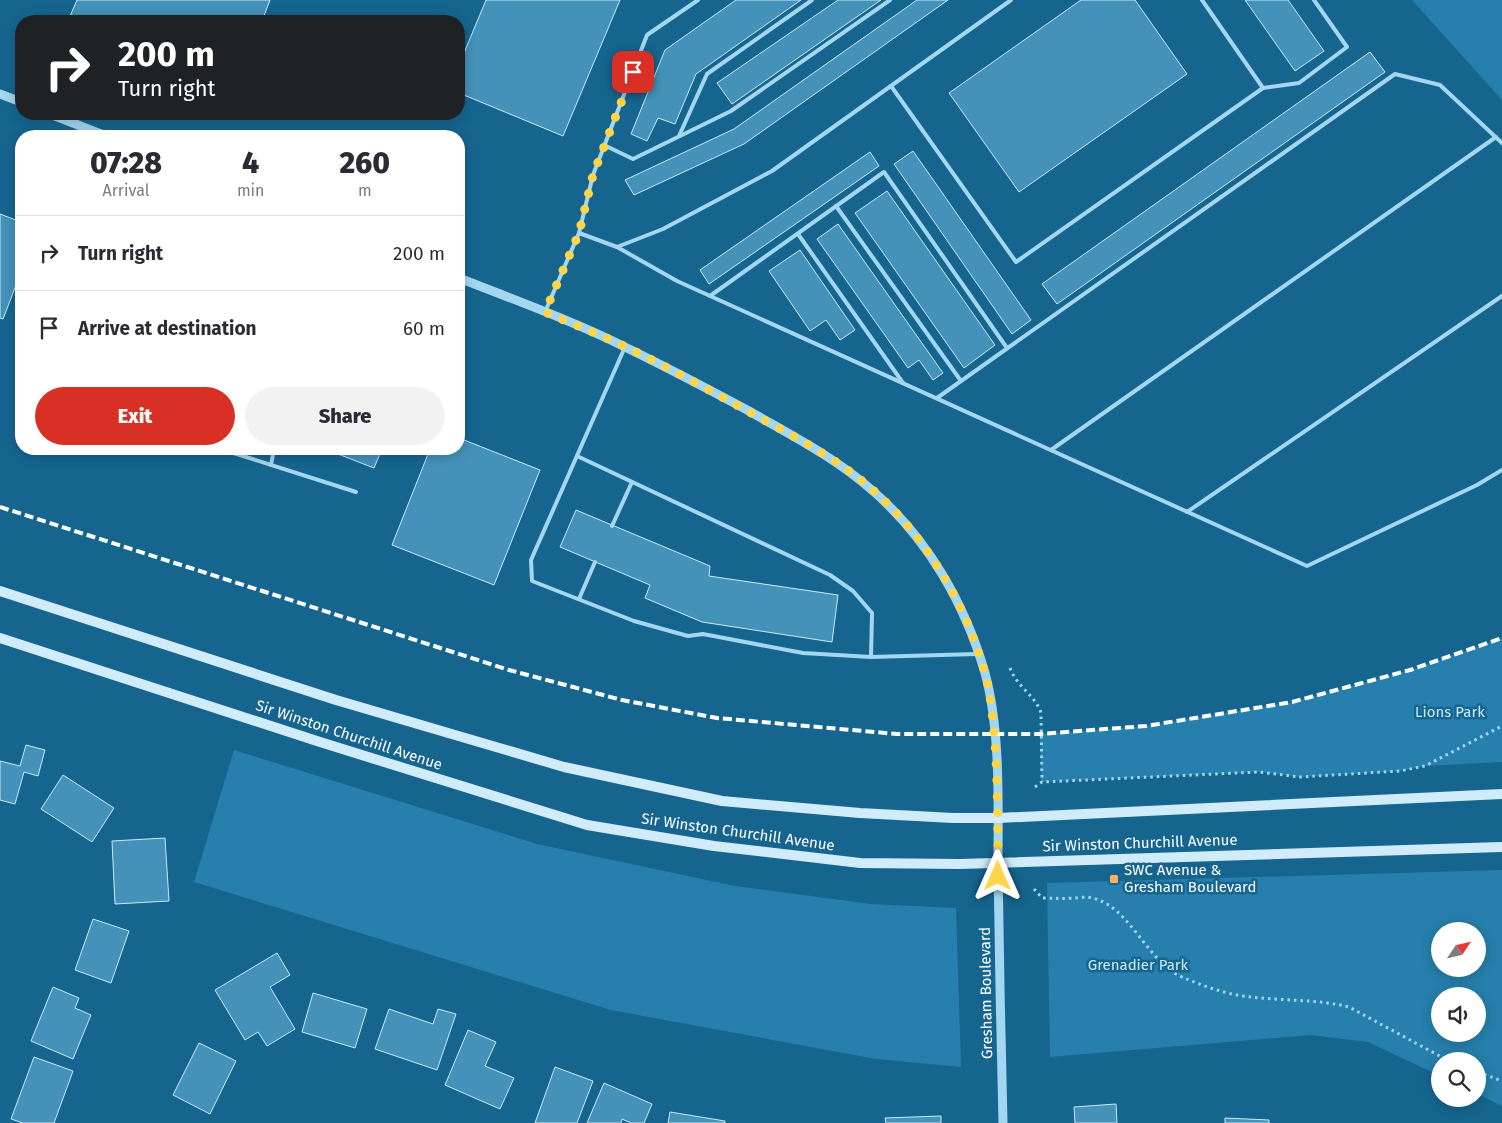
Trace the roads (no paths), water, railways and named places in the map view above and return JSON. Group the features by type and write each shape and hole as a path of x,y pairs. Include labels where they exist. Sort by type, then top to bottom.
{"main road":[{"name":"Sir Winston Churchill Avenue","path":"0,591 336,700 564,767 722,801 860,813 953,818 998,818 1502,794"},
{"name":"Sir Winston Churchill Avenue","path":"0,638 320,742 587,825 714,846 860,863 960,864 1502,847"}],"street":[{"path":"0,94 15,100"},
{"path":"65,120 91,130"},
{"name":"Gresham Boulevard","path":"465,280 545,312 625,347 781,429 825,455 873,491 918,538 934,559 951,588 973,639 984,673 991,705 998,788 1003,1123"}],"lane":[{"path":"545,312 579,233 593,175 648,35 698,0"},
{"path":"679,136 707,74 812,0"},
{"path":"604,145 633,159 731,111 890,0"},
{"path":"617,247 663,229 772,171 1011,0"},
{"path":"1202,0 1263,88"},
{"path":"890,86 1016,262 1263,88 1299,83 1347,48 1314,0"},
{"path":"936,398 1395,74 1440,85 1502,143"},
{"path":"1051,450 1496,137"},
{"path":"710,296 884,172 1007,348"},
{"path":"836,206 961,381"},
{"path":"579,233 617,247 677,281 1307,566 1478,485 1502,470"},
{"path":"798,234 904,384"},
{"path":"1187,512 1502,296"},
{"path":"625,347 531,560 532,581 634,621 688,636 703,634 803,653 872,656 978,654"},
{"path":"240,455 356,492"},
{"path":"271,465 273,455"},
{"path":"577,456 830,575 854,591 872,613 872,656"},
{"path":"612,526 632,482"},
{"path":"579,599 596,562"}],"railway":[{"path":"0,507 509,670 622,700 717,718 897,734 1040,734 1146,726 1292,702 1410,670 1502,638"}],"place":[{"name":"SWC Avenue & Gresham Boulevard","path":"1114,879"}],"park label":[{"name":"Lions Park","path":"1450,712"},
{"name":"Grenadier Park","path":"1138,965"}]}
